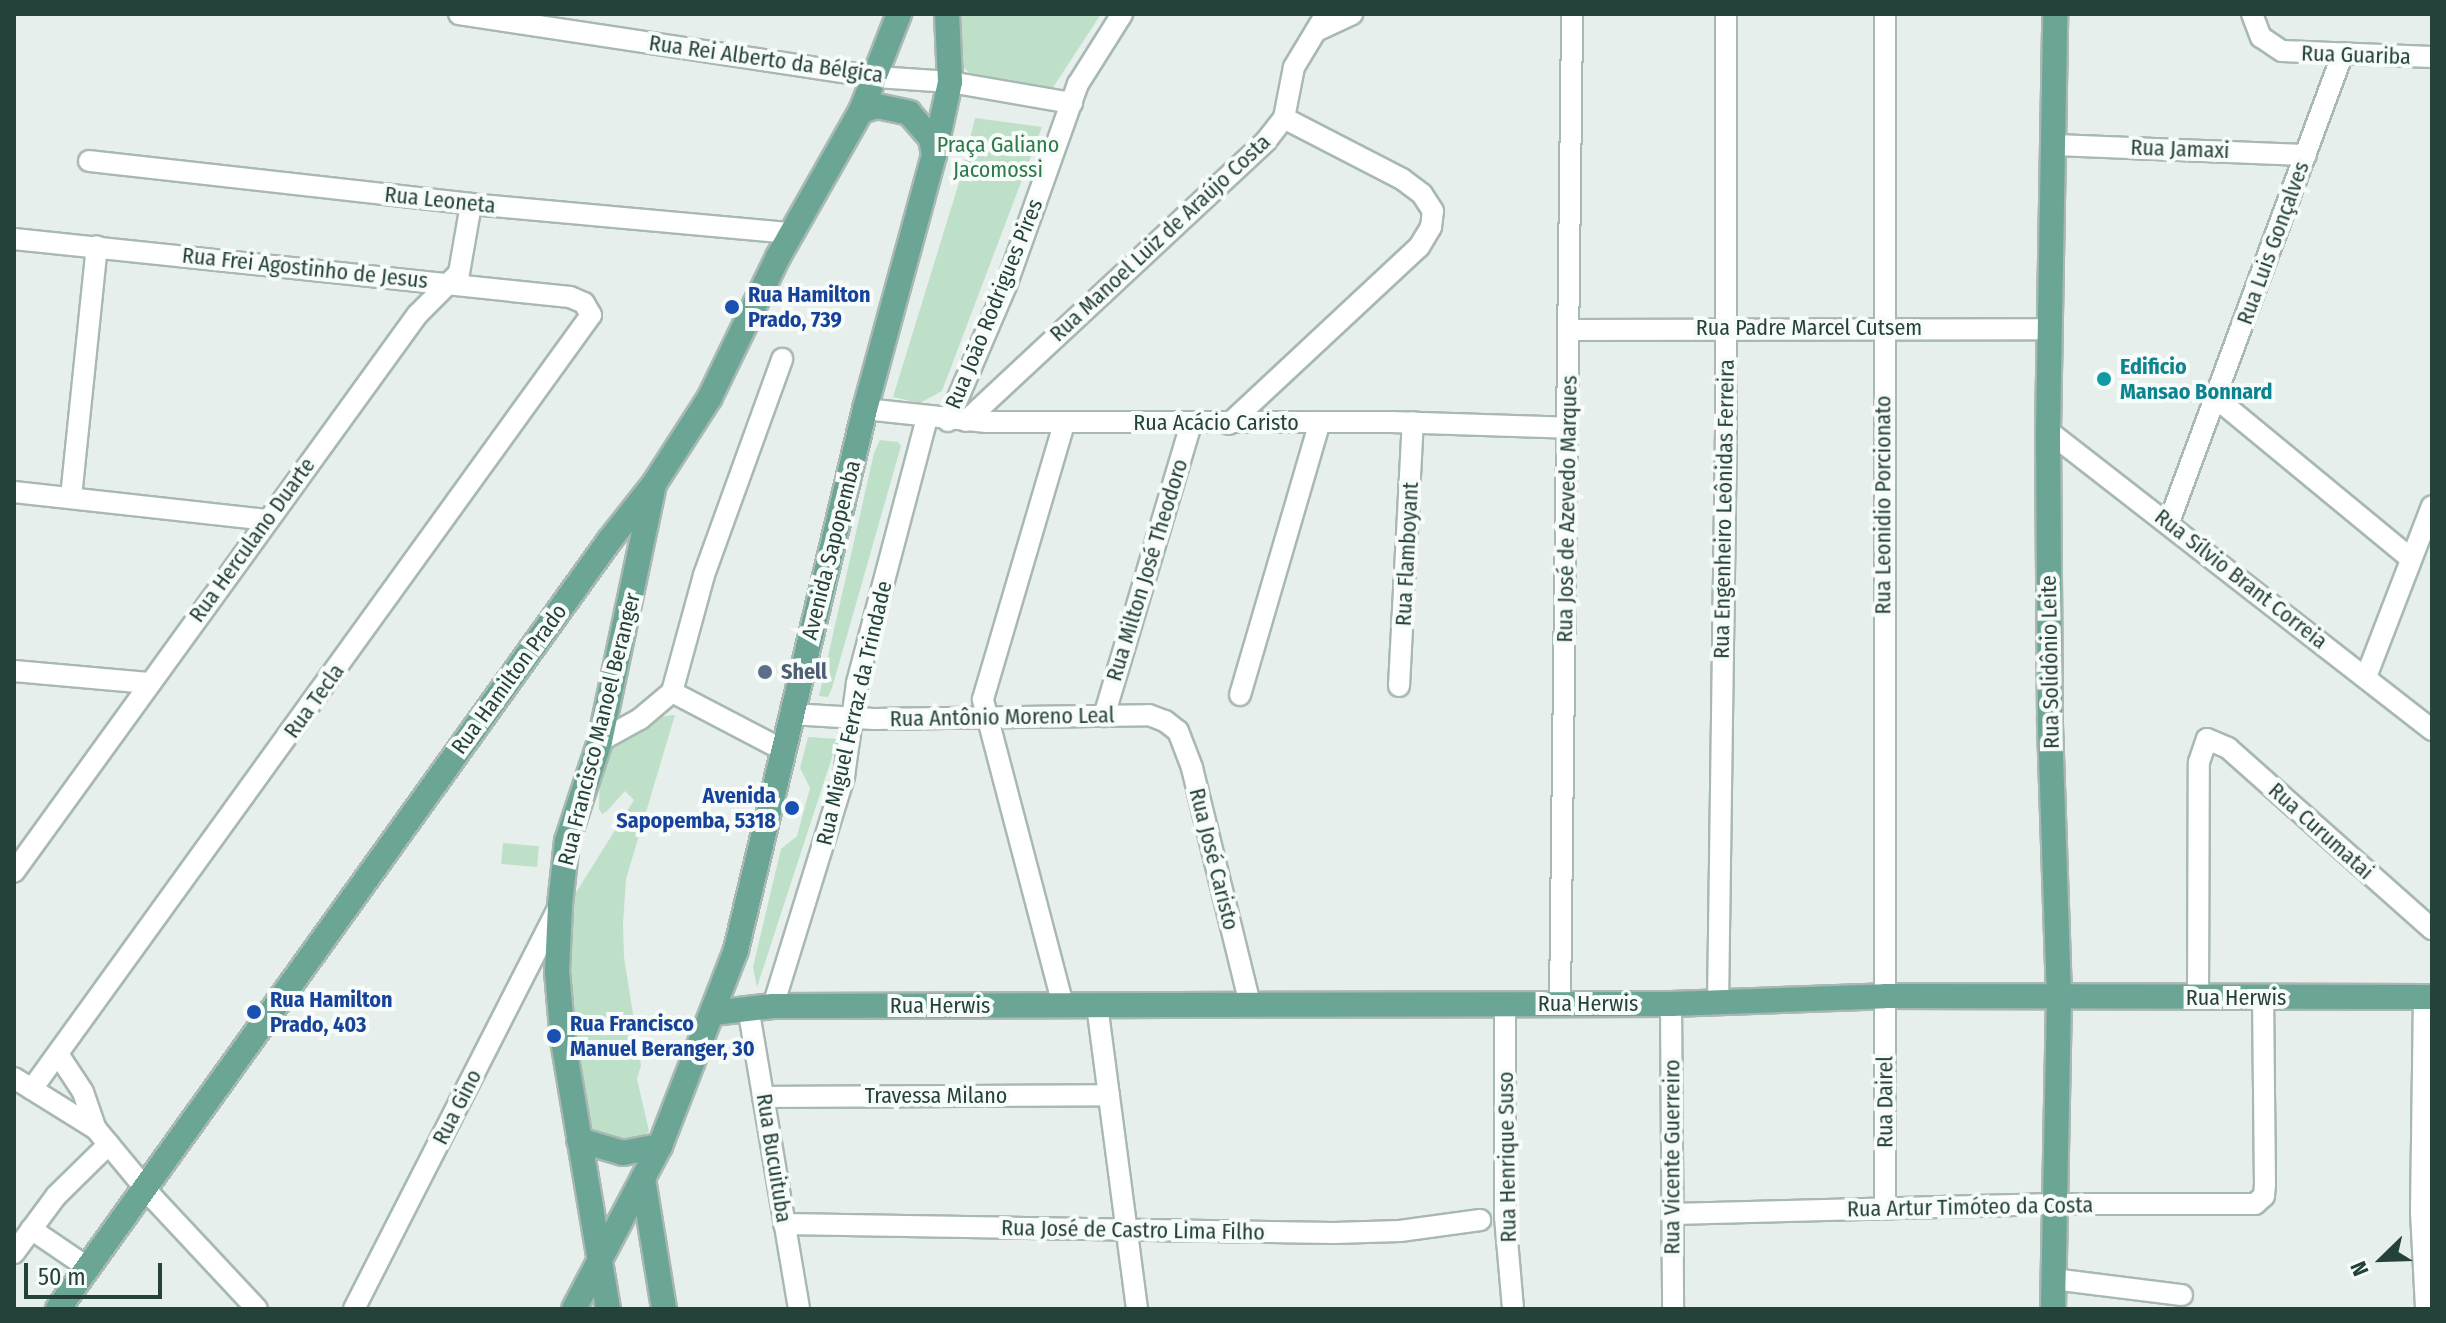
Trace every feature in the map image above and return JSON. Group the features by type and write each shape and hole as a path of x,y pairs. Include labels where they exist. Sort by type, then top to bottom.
{"main road":[{"name":"Rua Hamilton Prado","path":"58,1309 654,484 710,397 747,316 861,111 877,77 899,14"},
{"name":"Avenida Sapopemba","path":"577,1303 660,1146 736,950 865,409 934,155 950,82 947,14"},
{"name":"Rua Solidônio Leite","path":"2053,1309 2059,996 2050,719 2048,431 2055,14"},
{"path":"861,111 877,106 909,113 931,138 934,155"},
{"name":"Rua Francisco Manoel Beranger","path":"600,1260 579,1140 557,972 560,905 567,841 600,741 654,484"},
{"name":"Rua Herwis","path":"718,1003 746,1007 1505,1005 1718,1004 1885,996 2428,997"},
{"path":"579,1140 604,1150 623,1153 660,1146"},
{"path":"643,1179 664,1309"},
{"path":"600,1260 607,1305"},
{"path":"577,1303 597,1290 607,1305"}],"street":[{"name":"Rua Rei Alberto da Bélgica","path":"459,14 877,77 950,82 1072,103"},
{"name":"Rua João Rodrigues Pires","path":"947,420 1006,286 1078,84 1122,14"},
{"path":"1284,118 1294,67 1320,23 1352,14"},
{"name":"Rua José de Azevedo Marques","path":"1560,1003 1572,14"},
{"name":"Rua Engenheiro Leônidas Ferreira","path":"1718,1004 1726,328 1726,14"},
{"name":"Rua Leonidio Porcionato","path":"1885,14 1882,328 1885,996"},
{"name":"Rua Guariba","path":"2252,14 2261,37 2273,48 2293,53 2432,57"},
{"name":"Rua Luis Gonçalves","path":"2169,522 2343,53"},
{"name":"Rua Manoel Luiz de Araújo Costa","path":"947,420 1219,188 1284,118 1349,148 1412,187 1433,211 1431,227 1419,247 1229,424"},
{"name":"Rua Jamaxi","path":"2053,145 2306,155"},
{"name":"Rua Leoneta","path":"89,161 471,204 792,233"},
{"name":"Rua Herculano Duarte","path":"14,872 24,842 148,683 417,315 462,265 471,204"},
{"name":"Rua Frei Agostinho de Jesus","path":"14,239 570,297 584,303 591,311"},
{"path":"71,497 97,246"},
{"name":"Rua Tecla","path":"23,1084 58,1054 585,326 591,311"},
{"name":"Rua Padre Marcel Cutsem","path":"1569,330 2049,329"},
{"path":"600,741 640,719 672,692 704,575 782,359"},
{"path":"2216,398 2411,559"},
{"name":"Rua Acácio Caristo","path":"865,409 947,420 1191,424 1413,422 1568,428"},
{"name":"Rua Miguel Ferraz da Trindade","path":"773,1006 844,776 857,683 947,420"},
{"path":"1240,695 1320,422"},
{"name":"Rua Flamboyant","path":"1399,686 1413,422"},
{"path":"1063,1005 1001,762 985,718 984,688 1064,423"},
{"name":"Rua Milton José Theodoro","path":"1104,716 1191,424"},
{"name":"Rua Sílvio Brant Correia","path":"2048,431 2430,723"},
{"path":"14,492 267,520"},
{"path":"2366,677 2432,506"},
{"path":"14,671 148,683"},
{"path":"672,692 783,750"},
{"name":"Rua Antônio Moreno Leal","path":"791,714 854,718 1149,715 1165,721"},
{"name":"Rua José Caristo","path":"1165,721 1178,731 1192,768 1250,1005"},
{"name":"Rua Curumatai","path":"2198,998 2199,762 2207,739 2228,748 2432,929"},
{"name":"Rua Gino","path":"354,1309 560,905"},
{"name":"Rua Dairel","path":"1885,996 1885,1208"},
{"path":"2426,1309 2428,997"},
{"name":"Rua Artur Timóteo da Costa","path":"1673,1214 2054,1204 2255,1204 2264,1196 2263,998"},
{"name":"Rua Vicente Guerreiro","path":"1671,1004 1673,1309"},
{"path":"1097,1005 1137,1309"},
{"name":"Rua Henrique Suso","path":"1505,1005 1505,1217 1513,1309"},
{"name":"Rua Bucuituba","path":"746,1007 799,1309"},
{"path":"58,1054 83,1092 103,1136 144,1186 257,1309"},
{"path":"23,1084 103,1136"},
{"name":"Travessa Milano","path":"763,1097 1109,1095"},
{"path":"14,1253 103,1136"},
{"name":"Rua José de Castro Lima Filho","path":"784,1224 1128,1231 1400,1231 1480,1220"},
{"path":"31,1229 87,1267"},
{"path":"2053,1279 2182,1295"}],"green space":[{"name":"Praça Galiano Jacomossi","path":"956,14 1101,14 1052,89 969,73 958,61"},
{"name":"Praça Galiano Jacomossi","path":"975,118 1042,127 942,391 920,403 893,397 961,176"},
{"path":"880,440 898,442 901,446 832,688 828,697 819,696 874,453"},
{"path":"675,715 626,879 623,924 624,957 641,1065 637,1079 649,1131 639,1141 600,1142 588,1126 568,994 570,902 634,800 625,791 607,811 602,814 599,809 600,771 606,751 657,717"},
{"path":"808,737 838,739 757,987 753,967 781,849 797,836 810,788 800,768"},
{"path":"503,843 539,846 537,867 501,864"}],"place":[{"name":"Rua Hamilton Prado, 739","path":"732,307"},
{"name":"Edificio Mansao Bonnard","path":"2104,379"},
{"name":"Shell","path":"765,672"},
{"name":"Avenida Sapopemba, 5318","path":"792,808"},
{"name":"Rua Hamilton Prado, 403","path":"254,1012"},
{"name":"Rua Francisco Manuel Beranger, 30","path":"554,1036"}]}
